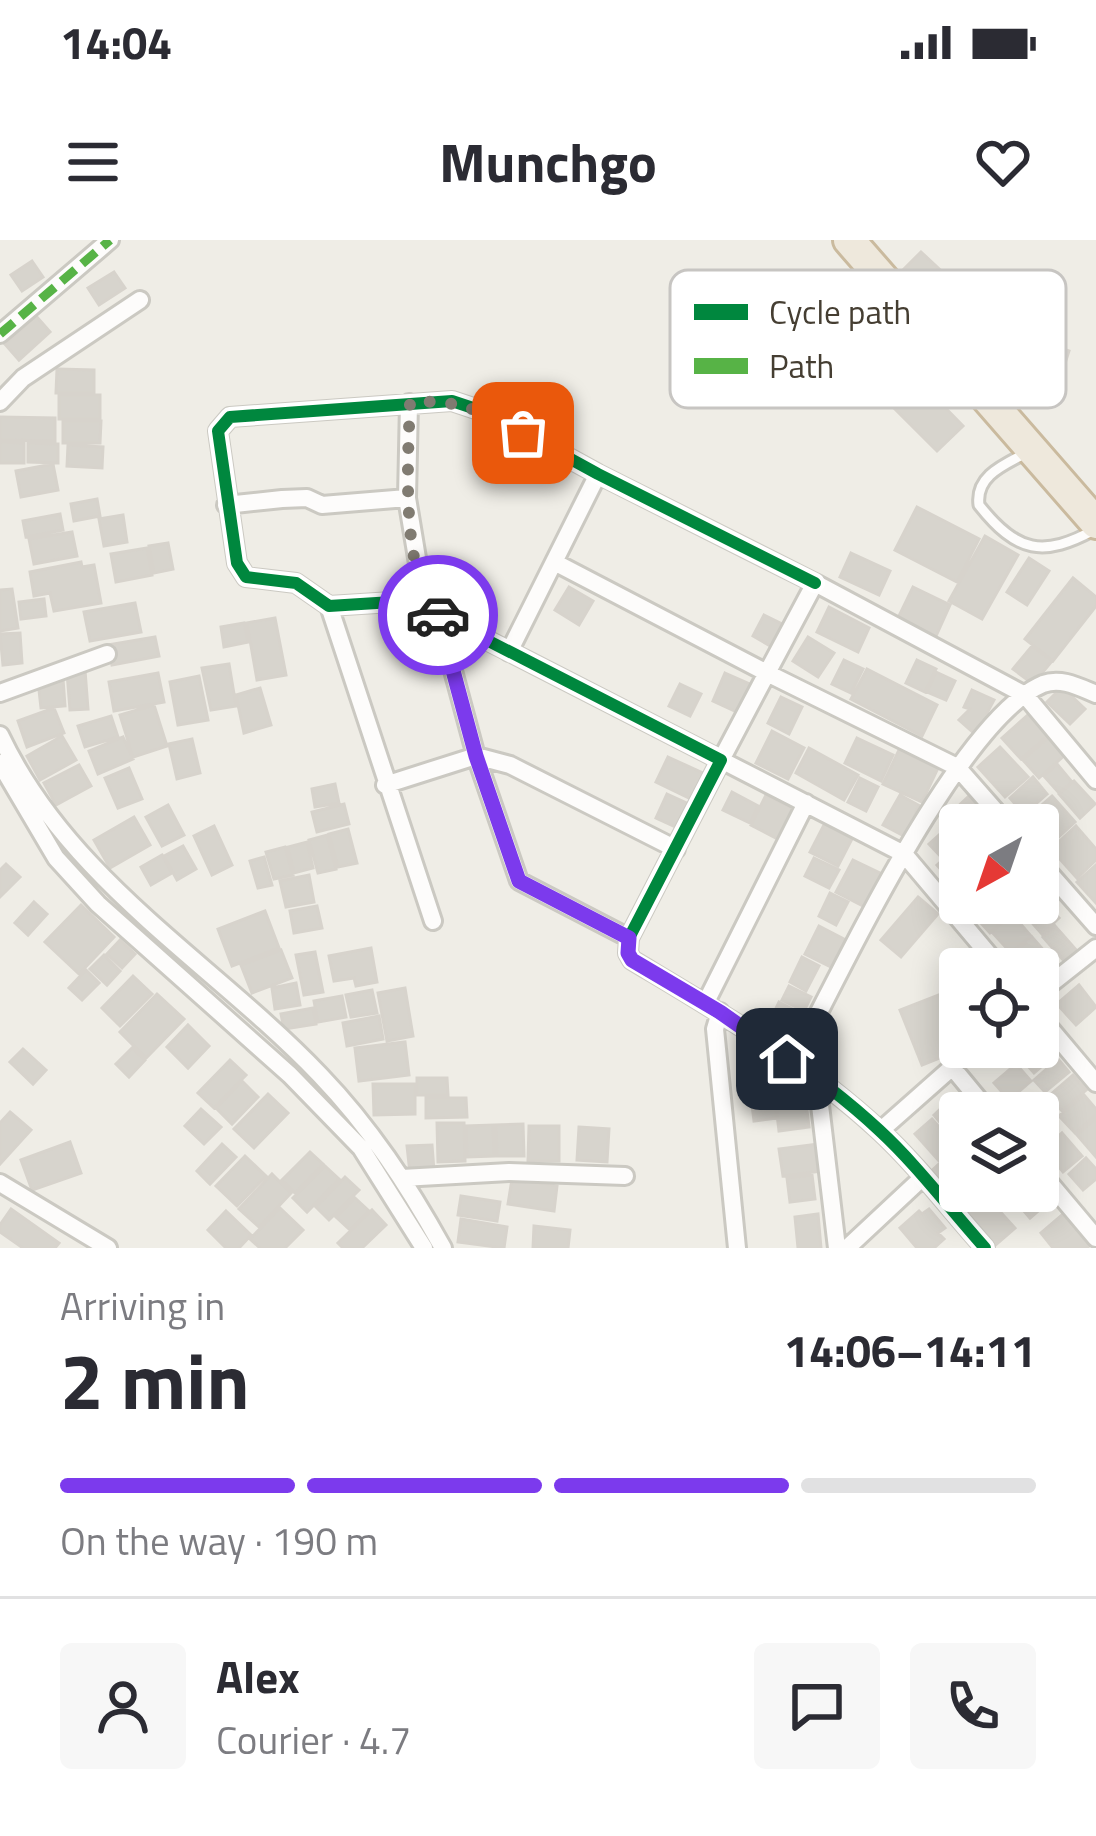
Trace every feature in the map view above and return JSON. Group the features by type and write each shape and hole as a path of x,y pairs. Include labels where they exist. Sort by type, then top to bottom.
{"highway":[{"path":"849,240 876,270"},
{"path":"998,408 1096,526"}],"street":[{"path":"0,334 110,240"},
{"path":"0,402 23,378 140,300"},
{"path":"424,600 329,606 296,583 246,577 237,562 226,505 221,423 230,418 452,401 485,412 1025,695 1096,780"},
{"path":"410,403 406,498 424,600 438,615 904,854 982,948"},
{"path":"509,652 598,474"},
{"path":"226,505 307,498 322,505 406,498"},
{"path":"556,562 957,767 990,804"},
{"path":"815,584 629,938 628,953 817,1080 880,1131 985,1248"},
{"path":"329,606 433,921"},
{"path":"438,615 476,756 519,881 629,938"},
{"path":"0,693 107,654"},
{"path":"787,1059 802,1045 904,854 957,767 1025,695 1044,683 1057,681 1096,694"},
{"path":"0,734 41,803 97,870 144,920 317,1072 362,1121 443,1248"},
{"path":"386,785 476,756 491,757 676,849"},
{"path":"0,763 56,858 98,904 290,1076 361,1148 424,1248"},
{"path":"737,1248 712,1008 806,803"},
{"path":"1059,884 1096,926"},
{"path":"1059,977 1096,948"},
{"path":"1059,1039 1096,1083"},
{"path":"880,1131 951,1068"},
{"path":"953,1068 973,1092"},
{"path":"817,1080 837,1248"},
{"path":"402,1178 509,1172 625,1176"},
{"path":"847,1248 922,1178"},
{"path":"0,1184 108,1248"},
{"path":"1059,1194 1096,1238"}],"lane":[{"path":"1034,449 987,477 977,493 979,505 1005,532 1037,548 1058,548 1096,526"}],"building":[{"path":"921,252 940,270 903,270"},
{"path":"32,261 43,277 22,291 11,275"},
{"path":"114,272 125,288 99,305 88,288"},
{"path":"36,316 50,332 19,360 5,344"},
{"path":"57,369 94,370 94,393 56,393"},
{"path":"59,395 100,395 100,419 59,419"},
{"path":"894,408 945,408 963,426 937,451"},
{"path":"0,417 55,418 55,441 0,440"},
{"path":"63,421 101,421 100,443 63,443"},
{"path":"0,442 24,443 24,463 0,463"},
{"path":"28,443 58,444 58,463 28,462"},
{"path":"68,445 103,447 102,468 67,466"},
{"path":"53,464 58,490 21,497 16,471"},
{"path":"97,499 100,516 74,521 71,504"},
{"path":"917,507 979,539 957,582 895,550"},
{"path":"60,514 63,530 26,537 23,521"},
{"path":"123,515 127,542 104,546 99,519"},
{"path":"72,532 77,556 34,564 29,539"},
{"path":"985,536 1018,555 982,619 949,601"},
{"path":"168,543 173,569 154,573 149,546"},
{"path":"147,548 152,575 116,582 111,554"},
{"path":"851,553 890,571 879,595 840,577"},
{"path":"1029,558 1049,571 1027,605 1007,592"},
{"path":"81,562 82,567 94,565 101,603 54,611 50,593 34,596 30,572"},
{"path":"1073,578 1096,597 1096,606 1053,661 1025,639"},
{"path":"569,587 593,601 579,625 555,610"},
{"path":"913,587 950,605 936,636 898,618"},
{"path":"12,589 18,628 0,631 0,590"},
{"path":"44,599 46,616 21,619 19,602"},
{"path":"135,603 141,632 90,641 84,612"},
{"path":"829,607 869,628 858,652 817,632"},
{"path":"764,615 784,625 772,647 753,636"},
{"path":"275,618 286,675 257,680 247,623"},
{"path":"244,623 248,642 224,647 221,627"},
{"path":"20,633 22,663 3,665 0,634"},
{"path":"155,637 159,656 112,665 108,645"},
{"path":"808,637 834,653 818,677 793,661"},
{"path":"1032,646 1052,661 1033,684 1013,669"},
{"path":"844,660 863,669 851,693 832,684"},
{"path":"917,660 936,669 925,692 906,683"},
{"path":"229,664 236,706 211,710 202,668"},
{"path":"867,669 937,705 922,736 851,699"},
{"path":"85,670 88,709 70,710 67,672"},
{"path":"936,672 955,681 946,700 927,692"},
{"path":"158,673 164,702 114,711 109,682"},
{"path":"725,673 752,685 739,713 713,701"},
{"path":"199,676 208,720 178,725 170,682"},
{"path":"63,679 65,706 41,708 38,681"},
{"path":"680,684 701,694 690,716 669,706"},
{"path":"1062,687 1085,709 1070,724 1047,702"},
{"path":"260,688 271,725 244,733 236,695"},
{"path":"972,690 994,700 987,713 995,719 975,734 959,720 970,709 964,707"},
{"path":"781,697 802,707 789,734 768,723"},
{"path":"154,705 167,746 133,757 120,715"},
{"path":"54,708 64,733 27,747 18,721"},
{"path":"1030,713 1050,734 1021,759 1002,738"},
{"path":"111,716 118,737 85,747 78,726"},
{"path":"772,731 804,748 788,779 756,763"},
{"path":"62,736 76,760 40,780 27,756"},
{"path":"1050,736 1066,754 1039,778 1023,760"},
{"path":"123,737 133,759 98,774 89,751"},
{"path":"857,738 893,755 881,781 845,763"},
{"path":"192,739 200,773 177,779 169,744"},
{"path":"1000,747 1028,777 1005,797 978,767"},
{"path":"809,748 858,775 844,800 796,773"},
{"path":"899,750 938,768 922,802 883,784"},
{"path":"668,757 705,774 693,800 656,782"},
{"path":"1057,764 1072,782 1059,793 1044,776"},
{"path":"79,765 91,786 56,805 44,783"},
{"path":"129,768 142,799 118,808 105,778"},
{"path":"1033,777 1047,794 1036,804 1015,804 1010,798"},
{"path":"860,778 878,787 866,811 848,802"},
{"path":"1074,781 1095,804 1080,818 1059,794"},
{"path":"335,784 339,803 315,807 312,789"},
{"path":"732,792 758,806 750,823 723,810"},
{"path":"667,794 691,805 680,829 656,818"},
{"path":"766,795 806,815 791,846 751,825"},
{"path":"900,795 920,806 904,836 883,825"},
{"path":"1052,796 1075,822 1059,837 1059,804 1043,804"},
{"path":"344,804 349,824 317,832 312,812"},
{"path":"168,805 184,835 162,846 146,817"},
{"path":"134,817 150,845 110,868 94,840"},
{"path":"825,823 853,837 838,866 810,852"},
{"path":"214,826 232,865 212,875 194,836"},
{"path":"1076,826 1096,849 1096,860 1077,878 1059,858 1059,842"},
{"path":"348,829 357,863 338,867 329,834"},
{"path":"327,835 336,869 318,873 309,840"},
{"path":"939,835 939,855 929,844"},
{"path":"307,842 313,868 294,873 288,847"},
{"path":"183,846 196,869 177,880 164,856"},
{"path":"285,847 293,875 274,879 266,852"},
{"path":"162,855 172,873 151,885 141,867"},
{"path":"264,857 272,885 258,888 250,861"},
{"path":"814,858 839,870 829,888 805,876"},
{"path":"853,860 884,875 867,908 836,892"},
{"path":"6,864 20,877 0,897 0,870"},
{"path":"1096,865 1096,903 1077,882"},
{"path":"309,875 314,902 286,907 280,881"},
{"path":"830,893 848,902 836,925 819,916"},
{"path":"918,897 938,914 901,957 881,940"},
{"path":"34,902 47,914 28,935 15,923"},
{"path":"81,905 114,937 79,974 45,942"},
{"path":"317,906 322,928 294,933 290,911"},
{"path":"265,911 279,948 232,966 218,929"},
{"path":"1001,924 1021,924 1031,936 1017,948 1006,948 992,932"},
{"path":"1033,924 1053,924 1042,934"},
{"path":"819,926 846,940 831,967 805,954"},
{"path":"1055,926 1077,951 1065,962 1059,948 1043,937"},
{"path":"1032,937 1042,948 1020,948"},
{"path":"120,940 135,954 122,968 107,954"},
{"path":"371,948 377,982 356,986 354,978 334,981 329,956"},
{"path":"281,950 292,978 252,993 241,965"},
{"path":"315,952 323,992 304,995 296,955"},
{"path":"104,955 120,971 107,985 90,969"},
{"path":"802,957 819,966 806,991 790,982"},
{"path":"86,970 99,983 82,1000 69,988"},
{"path":"133,976 152,994 120,1026 102,1008"},
{"path":"296,983 300,1005 275,1009 272,988"},
{"path":"1079,985 1096,1007 1076,1025 1059,1002"},
{"path":"789,986 811,997 804,1011 782,1000"},
{"path":"405,988 413,1036 387,1041 378,993"},
{"path":"372,990 377,1013 351,1017 346,995"},
{"path":"157,994 184,1019 146,1058 120,1032"},
{"path":"939,995 939,1058 922,1065 900,1010"},
{"path":"342,996 346,1017 318,1022 314,1001"},
{"path":"779,1002 812,1019 802,1040 769,1023"},
{"path":"313,1008 316,1024 284,1029 281,1014"},
{"path":"379,1016 383,1039 347,1046 343,1023"},
{"path":"188,1025 209,1046 188,1068 167,1047"},
{"path":"405,1042 409,1075 359,1081 355,1048"},
{"path":"132,1048 145,1060 129,1077 116,1064"},
{"path":"23,1049 46,1070 33,1084 10,1062"},
{"path":"230,1060 246,1075 214,1108 198,1093"},
{"path":"1059,1060 1069,1072 1045,1092 1034,1080 1048,1068 1059,1068"},
{"path":"1011,1068 1020,1068 1031,1081 1018,1092 1002,1092 994,1083"},
{"path":"1073,1075 1086,1090 1062,1111 1059,1092 1054,1092"},
{"path":"417,1078 447,1078 448,1095 417,1095"},
{"path":"771,1078 777,1118 754,1121 749,1080"},
{"path":"242,1081 258,1097 232,1124 216,1108"},
{"path":"373,1084 415,1084 415,1114 374,1115"},
{"path":"804,1086 809,1127 779,1131 774,1089"},
{"path":"268,1094 288,1113 254,1148 234,1129"},
{"path":"1084,1095 1096,1109 1096,1115 1075,1133 1059,1116"},
{"path":"426,1098 466,1098 467,1117 426,1118"},
{"path":"201,1109 221,1127 204,1144 185,1126"},
{"path":"10,1112 31,1130 0,1164 0,1123"},
{"path":"1096,1118 1096,1157 1077,1135"},
{"path":"932,1119 939,1127 939,1161 915,1134"},
{"path":"437,1123 464,1123 465,1161 438,1162"},
{"path":"523,1124 524,1156 497,1156 496,1125"},
{"path":"493,1125 494,1156 467,1157 466,1126"},
{"path":"529,1126 559,1126 559,1161 528,1161"},
{"path":"579,1127 609,1129 607,1162 577,1160"},
{"path":"1062,1133 1082,1156 1063,1172 1059,1167"},
{"path":"70,1142 81,1173 32,1190 21,1160"},
{"path":"222,1144 236,1157 210,1184 197,1171"},
{"path":"819,1144 822,1171 783,1176 779,1149"},
{"path":"432,1145 434,1171 410,1173 407,1146"},
{"path":"310,1152 323,1164 295,1193 282,1180"},
{"path":"245,1156 266,1176 237,1206 216,1186"},
{"path":"1086,1158 1096,1169 1096,1179 1083,1190 1069,1174"},
{"path":"939,1164 939,1187 928,1174"},
{"path":"325,1166 339,1179 307,1212 293,1198"},
{"path":"272,1174 291,1193 259,1227 239,1209"},
{"path":"812,1175 815,1199 790,1202 787,1178"},
{"path":"345,1177 359,1190 329,1220 316,1207"},
{"path":"512,1179 557,1186 554,1211 508,1204"},
{"path":"461,1196 500,1202 497,1221 458,1215"},
{"path":"355,1198 369,1211 350,1230 336,1217"},
{"path":"280,1208 303,1230 285,1248 260,1248 250,1239"},
{"path":"11,1209 59,1243 55,1248 23,1248 0,1232"},
{"path":"929,1209 945,1228 938,1233 944,1239 934,1248 917,1248 900,1228 919,1211"},
{"path":"372,1210 386,1225 362,1248 343,1248 338,1243"},
{"path":"226,1211 251,1235 239,1248 226,1248 208,1230"},
{"path":"1000,1212 1015,1228 992,1248 963,1214"},
{"path":"818,1214 821,1248 798,1248 795,1217"},
{"path":"1063,1214 1090,1245 1087,1248 1053,1248 1041,1233"},
{"path":"461,1219 507,1227 504,1248 458,1242"},
{"path":"534,1226 570,1230 568,1248 533,1248"}],"marked path":[{"path":"0,334 110,240"}],"cycle path":[{"path":"815,583 485,412 452,401 230,417 218,431 237,563 246,577 296,583 329,606 424,600 438,615 721,760 629,938 628,953 851,1105 907,1158 985,1248"}],"way so far":[{"path":"438,615 424,600 406,498 410,403 452,401 523,433"}],"route":[{"path":"438,615 476,756 519,881 629,938 632,960 787,1059"}]}
